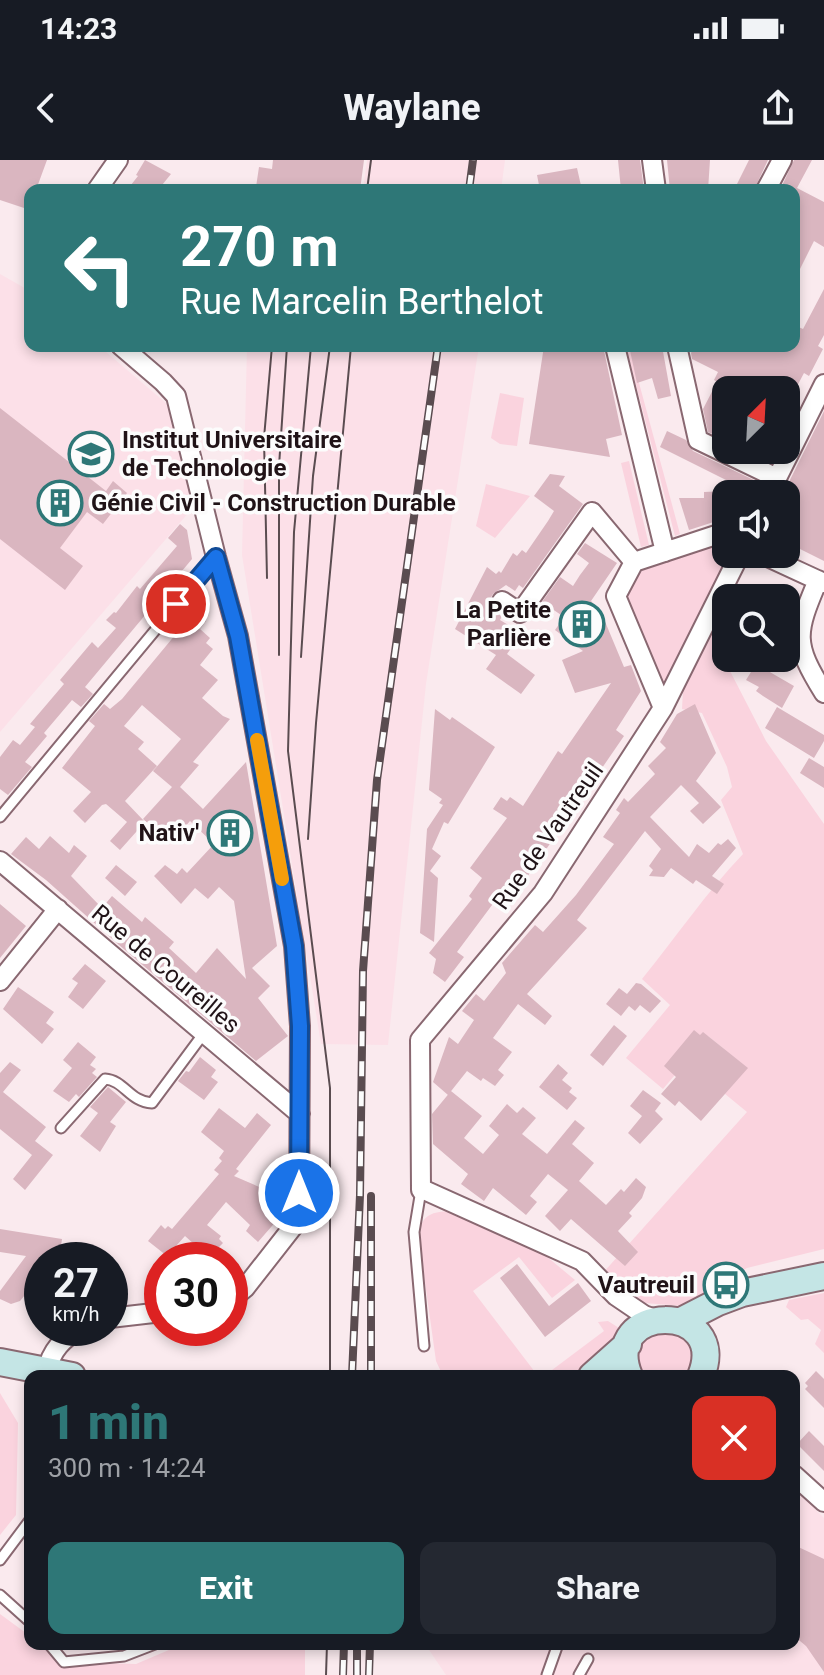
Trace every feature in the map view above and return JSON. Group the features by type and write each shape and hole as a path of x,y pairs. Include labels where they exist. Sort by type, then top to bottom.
{"main road":[{"path":"601,1370 659,1331 709,1324 742,1293 824,1276"},
{"path":"659,1331 705,1354 703,1370"},
{"path":"627,1370 625,1363 659,1331"},
{"path":"0,1362 36,1370"}],"street":[{"path":"101,184 118,160"},
{"path":"652,160 655,184"},
{"path":"769,184 782,160"},
{"path":"128,352 176,396 238,636 294,946 300,1026 299,1219 248,1284"},
{"path":"616,352 665,552"},
{"path":"681,352 698,440 763,480"},
{"path":"776,480 824,384"},
{"path":"502,601 520,613 592,512 634,562"},
{"path":"662,706 616,596 634,562 712,538"},
{"name":"Rue de Vautreuil","path":"421,1190 420,1040 543,893 662,706 733,568"},
{"path":"791,568 821,582 804,612 801,648 806,665 824,693"},
{"name":"Rue de Coureilles","path":"0,861 300,1114"},
{"path":"0,981 58,909"},
{"path":"421,1190 582,1261 659,1331"},
{"path":"53,1370 50,1356 58,1346"},
{"path":"800,1480 824,1502"}],"lane":[{"path":"0,817 216,557"},
{"path":"61,1128 105,1079 112,1079 140,1102 152,1103 204,1033"},
{"path":"421,1190 414,1232 424,1346"},
{"path":"0,1560 24,1531"},
{"path":"0,1595 24,1617"},
{"path":"54,1650 64,1662 124,1656 140,1650"},
{"path":"547,1675 556,1650"},
{"path":"580,1675 588,1659"}],"shaded area":[{"path":"367,160 505,160 502,184 364,184"},
{"name":"Institut Universitaire de Technologie","path":"0,274 24,288 24,352 106,352 167,404 196,504 0,732"},
{"path":"247,352 478,352 426,684 388,1045 321,1044 242,555"},
{"path":"628,352 631,352 680,534 675,536"},
{"path":"500,393 524,398 517,446 500,444 491,438"},
{"path":"629,461 649,545 641,547 621,463"},
{"path":"486,484 530,496 495,538 476,526"},
{"path":"712,538 712,568 733,568 725,584 712,584 712,610 663,708 616,596 634,562"},
{"path":"712,631 712,672 731,672 766,741 824,824 824,1249 747,1268 683,1306 644,1303 602,1274 747,1112 702,1075 724,1049 708,1036 663,1089 626,1058 670,1005 642,979 743,854 721,800 732,787 727,767 702,713 682,709 683,690"},
{"path":"450,1211 546,1256 575,1280 552,1298 519,1257 473,1291 533,1370 440,1370 436,1361 418,1232 423,1221 438,1212"},
{"path":"824,1293 824,1353 815,1344 821,1330 808,1319 801,1320 786,1307 789,1300"},
{"path":"608,1321 619,1328 621,1335 587,1370 552,1370 604,1331 598,1322"},
{"path":"681,1321 699,1370 629,1370 628,1344"},
{"path":"0,1393 18,1423 16,1515 0,1535"},
{"path":"800,1494 824,1518 824,1675 446,1675 429,1650 800,1650"},
{"path":"0,1614 24,1632 24,1650 49,1650 64,1662 136,1664 169,1650 305,1650 305,1675 0,1675"}],"building":[{"path":"0,160 47,160 38,184 24,184 24,208 0,200"},
{"path":"145,160 171,174 163,184 132,184"},
{"path":"273,160 364,160 361,184 256,184 259,167 272,169"},
{"path":"618,160 640,160 643,184 620,184"},
{"path":"667,160 710,160 708,184 669,184"},
{"path":"749,160 768,160 757,184 737,184"},
{"path":"794,160 812,160 799,184 783,184"},
{"path":"577,168 581,184 539,184 537,175"},
{"path":"800,190 824,202 824,247 814,241 800,269"},
{"path":"824,289 824,335 818,346 823,349 809,376 804,373 800,381 800,376 716,376 718,372 692,359 691,352 800,352 800,328 803,329"},
{"path":"543,352 604,352 622,435 606,439 610,457 529,444"},
{"path":"630,352 663,352 671,396 658,399 652,378 637,383"},
{"path":"712,392 712,434 708,432 703,409"},
{"name":"Génie Civil - Construction Durable","path":"0,408 106,491 113,481 127,493 103,524 87,512 60,548 83,566 65,590 0,539"},
{"path":"824,411 824,561 800,549 800,480 790,480"},
{"path":"667,431 686,440 693,451 712,460 712,464 720,464 754,480 726,480 660,447"},
{"path":"550,474 565,476 559,486 583,504 523,588 519,585 515,591 506,585 490,599 490,608 510,626 501,638 512,647 507,654 535,675 521,694 486,669 496,655 455,629 487,567 496,574 501,573 513,553 517,556 522,550 526,553 548,521 554,511 534,496"},
{"path":"704,492 712,492 712,523 689,530 679,498 704,498"},
{"path":"180,524 187,530 192,559 85,687 93,694 81,707 72,700 44,733 47,736 25,762 32,767 8,795 0,789 0,757 13,740 20,745 35,727 30,724 64,684 60,680 92,642 98,648 116,628 106,620 116,613 137,586 140,589 177,546 168,538"},
{"path":"585,543 617,563 591,601 601,612 624,667 631,665 641,691 616,730 624,736 525,880 509,900 501,893 457,952 464,957 445,982 433,973 436,959 429,953 472,899 469,896 482,878 470,868 507,818 493,809 501,797 507,801 510,797 523,806 558,751 562,754 611,683 575,693 562,660 583,651 555,630 564,617 542,602 560,577 573,586 589,563 577,554"},
{"path":"195,611 206,621 200,629 210,638 206,643 213,649 200,665 218,680 202,698 230,719 193,762 199,765 180,787 203,809 246,762 277,946 252,968 270,986 258,998 288,1036 256,1061 46,880 11,854 26,837 39,849 50,836 69,853 74,845 87,856 71,876 102,908 112,896 142,922 145,917 174,942 169,948 196,973 217,948 246,979 234,901 219,887 208,899 195,888 181,904 154,876 165,865 177,874 182,868 187,873 214,844 190,821 170,844 143,819 172,787 153,771 181,739 142,705 124,726 144,742 138,749 157,766 125,801 145,822 120,850 110,841 127,822 106,804 85,823 73,811 91,792 62,768 95,726 89,721 104,704 110,709 122,699"},
{"path":"751,672 770,672 794,686 782,708 756,691 759,687 746,680"},
{"path":"695,704 716,753 696,781 721,807 703,824 690,811 699,803 681,785 650,817 689,857 697,844 709,853 718,843 721,845 728,839 736,848 712,876 724,884 717,894 696,880 693,884 671,868 664,877 649,876 653,870 649,866 661,849 645,831 577,920 587,928 527,994 552,1016 545,1025 518,1004 493,1038 512,1052 498,1070 504,1075 495,1086 467,1071 448,1095 433,1082 449,1037 458,1044 474,1020 462,1011 476,994 484,1001 506,973 502,963 535,925 543,932 576,895 614,844 603,837 620,813 616,810 624,798 628,802 655,774 648,766 666,748 660,742 677,714"},
{"path":"777,707 824,735 814,758 765,728"},
{"path":"435,709 495,747 448,824 444,822 432,849 441,856 430,871 438,878 434,942 420,933 427,829 443,805 439,803 442,799 429,790"},
{"path":"809,758 824,767 824,788 800,773"},
{"path":"116,865 137,882 125,896 105,878"},
{"path":"0,904 26,926 0,958"},
{"path":"85,964 106,981 83,1009 68,997 78,983 72,979"},
{"path":"636,983 661,1001 650,1013 640,1005 635,1011 629,1006 621,1016 606,1004 619,988 627,994"},
{"path":"18,987 54,1012 46,1023 54,1029 42,1044 3,1009"},
{"path":"614,1025 627,1036 603,1066 590,1055"},
{"path":"694,1030 700,1035 703,1032 748,1068 701,1121 679,1101 675,1106 661,1094 676,1077 664,1066"},
{"path":"78,1042 96,1057 90,1065 96,1069 92,1073 97,1077 79,1097 76,1094 69,1102 53,1091 72,1068 63,1060"},
{"path":"200,1057 216,1070 211,1077 218,1082 204,1100 178,1081"},
{"path":"10,1062 21,1070 3,1092 46,1127 35,1141 53,1155 25,1190 13,1179 32,1155 0,1129 0,1073"},
{"path":"558,1064 568,1073 562,1080 572,1088 569,1092 577,1098 567,1110 539,1087"},
{"path":"108,1087 126,1102 110,1122 116,1126 100,1152 80,1136 98,1113 90,1107"},
{"path":"643,1090 661,1103 655,1111 663,1119 640,1144 628,1133 642,1116 630,1106"},
{"path":"451,1091 482,1116 464,1138 483,1154 499,1135 489,1126 507,1104 517,1113 523,1107 536,1118 522,1134 547,1154 575,1120 585,1128 572,1144 594,1163 579,1181 606,1205 636,1178 646,1187 642,1198 629,1213 632,1216 618,1231 638,1252 625,1266 571,1219 560,1231 545,1216 568,1190 548,1174 530,1196 537,1202 526,1215 493,1188 484,1201 461,1184 468,1174 433,1144 432,1114"},
{"path":"219,1108 245,1128 257,1113 271,1125 236,1169 239,1171 234,1176 264,1189 285,1166 285,1211 258,1242 246,1231 250,1225 226,1202 207,1225 221,1236 219,1239 222,1242 192,1242 185,1236 180,1242 148,1241 161,1225 172,1229 219,1174 214,1170 222,1161 219,1158 224,1151 201,1132"},
{"path":"0,1229 62,1239 62,1242 24,1242 24,1256 0,1252"},
{"path":"24,1259 24,1296 11,1304 0,1299 0,1291"},
{"path":"517,1264 549,1306 578,1283 591,1301 545,1337 500,1278"},
{"path":"816,1371 824,1379 824,1408 805,1389 808,1386 805,1383"},
{"path":"809,1431 824,1446 824,1471 800,1447 800,1441"},
{"path":"800,1548 824,1559 824,1672 800,1641"}],"tram line":[{"path":"368,184 371,160"},
{"path":"267,578 264,438 271,352"},
{"path":"279,655 279,466 287,352"},
{"path":"310,352 294,532 288,751 330,1088 330,1370"},
{"path":"301,657 313,476 329,352"},
{"path":"308,839 350,352"},
{"path":"326,1675 327,1650"}],"railway":[{"path":"470,184 473,160"},
{"path":"352,1370 360,1195 363,971 377,780 437,352"},
{"path":"371,1196 371,1370"},
{"path":"343,1675 344,1650"},
{"path":"357,1650 357,1675"},
{"path":"369,1675 370,1650"}],"slow traffic":[{"path":"257,740 282,879"}],"place":[{"name":"Institut Universitaire de Technologie","path":"91,454"},
{"name":"Génie Civil - Construction Durable","path":"60,503"},
{"name":"La Petite Parlière","path":"582,624"},
{"name":"Nativ'","path":"230,833"},
{"name":"Vautreuil","path":"726,1285"}],"route":[{"path":"176,604 216,557 238,636 294,946 300,1026 299,1193"}]}
